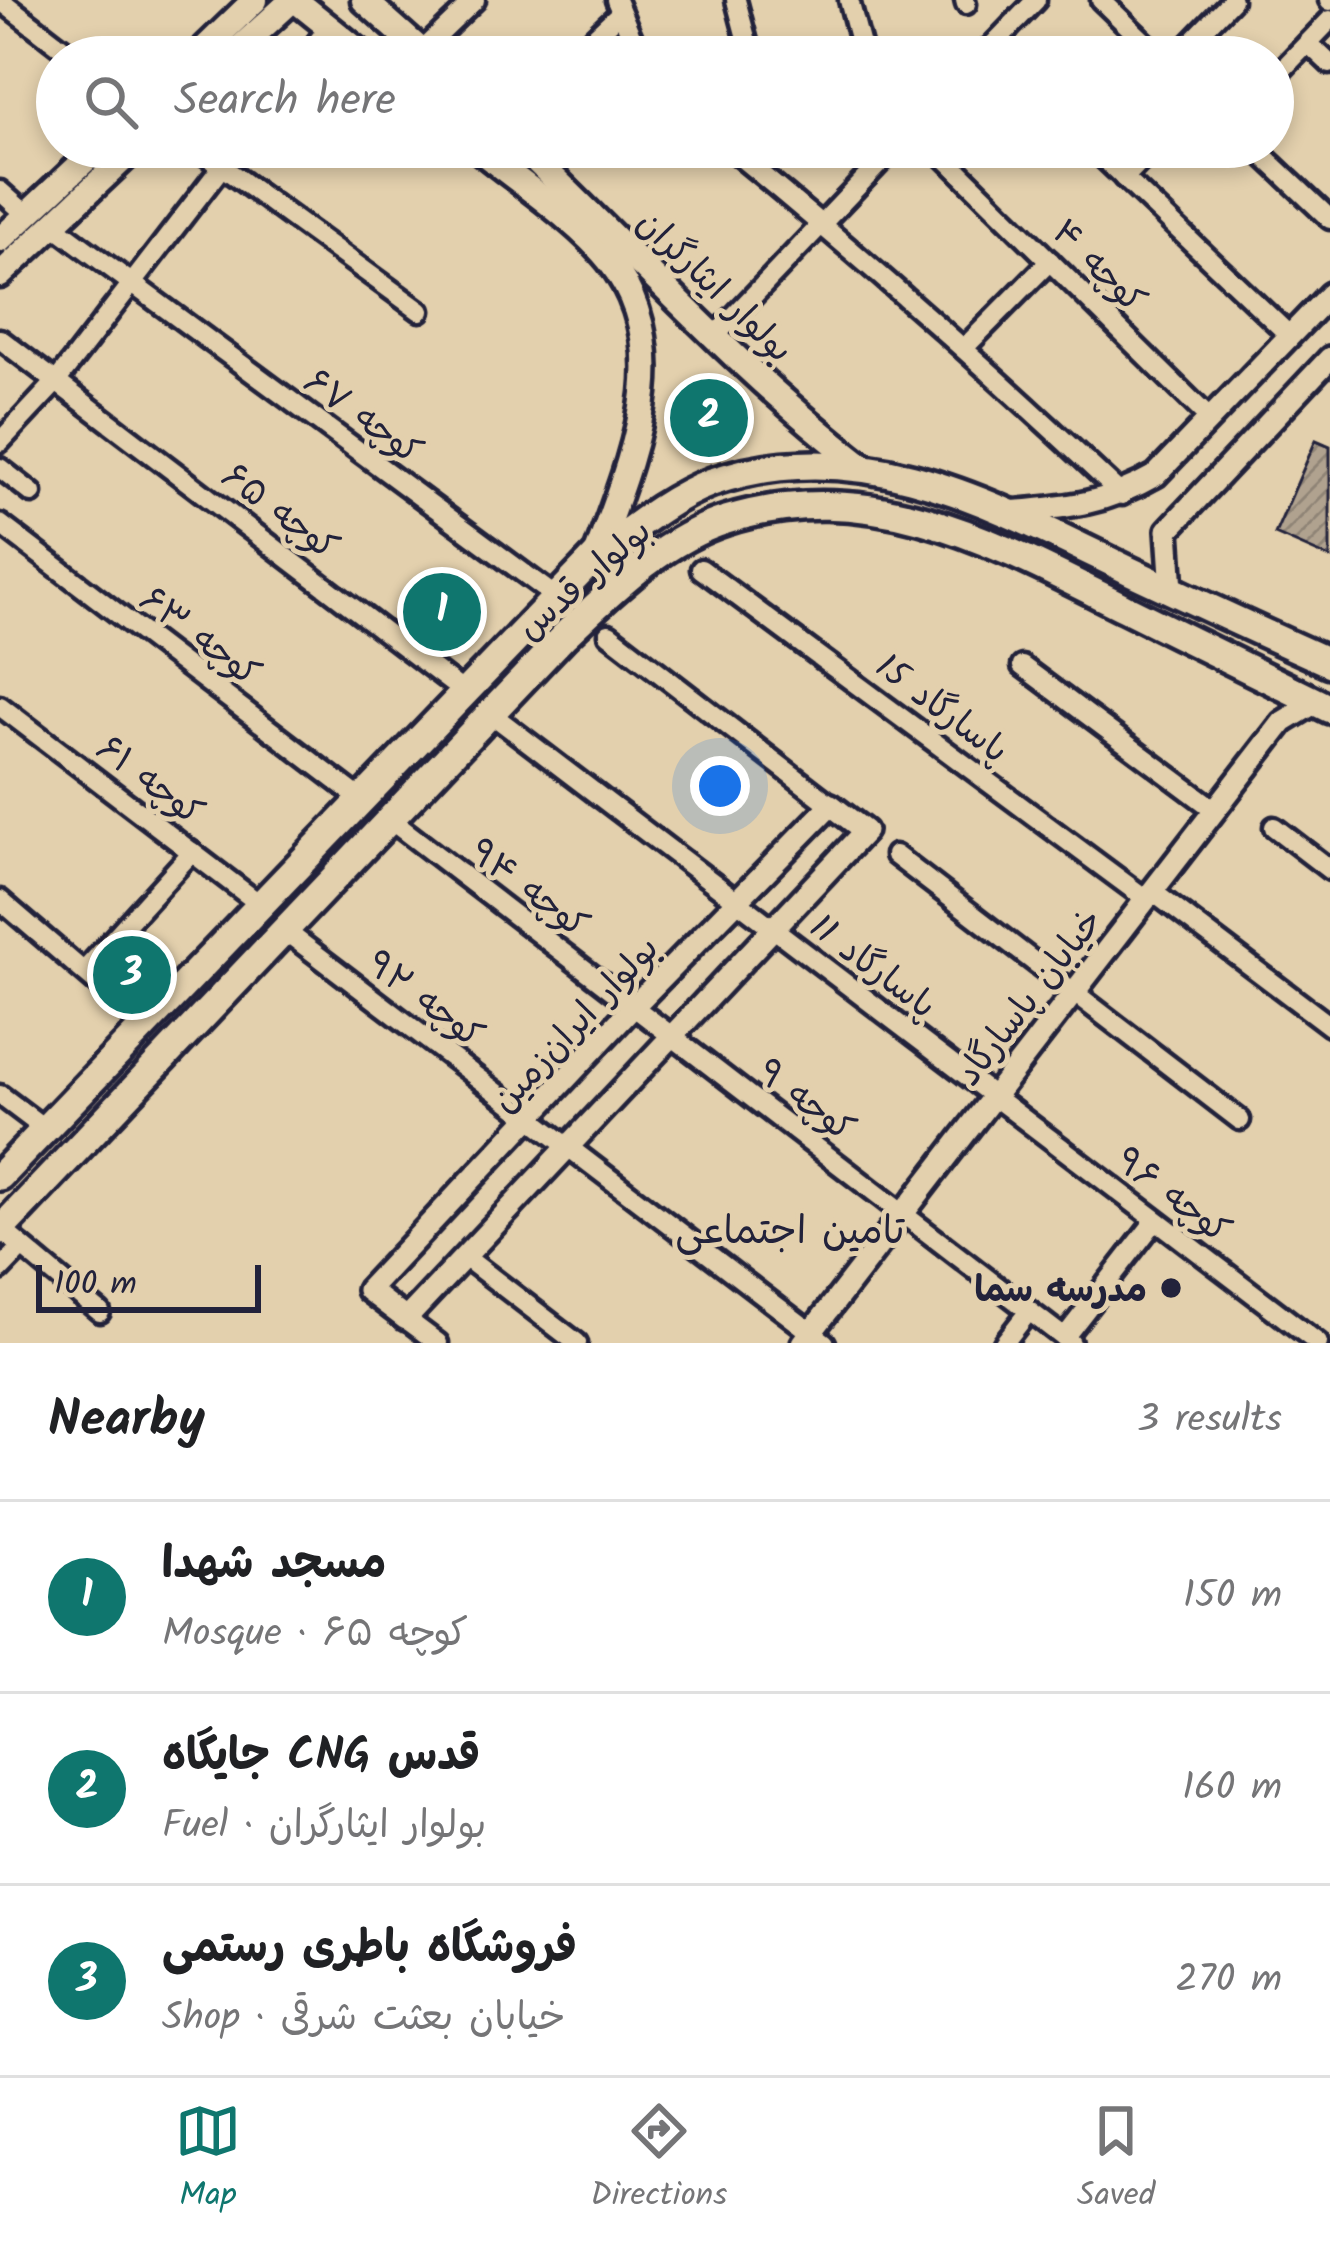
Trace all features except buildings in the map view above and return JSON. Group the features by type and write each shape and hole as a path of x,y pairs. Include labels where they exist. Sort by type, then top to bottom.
{"main road":[{"path":"218,36 255,0"},
{"path":"364,0 401,36"},
{"path":"256,36 298,1 340,36"},
{"path":"0,241 77,168"},
{"path":"0,275 114,168"},
{"name":"بولوار ایثارگران","path":"501,168 609,260 640,316 647,361 646,396 596,556"},
{"name":"بولوار ایثارگران","path":"543,168 804,421 865,467"},
{"name":"بولوار قدس","path":"0,1176 596,556 660,508 712,482 790,466 865,467 928,481 1008,512 1330,663"},
{"name":"بولوار قدس","path":"8,1235 388,818 617,586 677,542 724,520 794,504 862,506 987,539 1323,705"}],"street":[{"path":"0,0 47,36"},
{"path":"440,36 475,0"},
{"path":"736,0 745,36"},
{"path":"849,0 858,36"},
{"path":"1005,36 1036,0"},
{"path":"1101,0 1138,36"},
{"path":"1197,36 1232,0"},
{"path":"592,36 618,7 631,36"},
{"path":"1294,57 1330,20"},
{"path":"322,36 329,27"},
{"path":"1308,43 1330,64"},
{"path":"754,168 965,347 1122,495"},
{"path":"714,337 874,168"},
{"name":"کوچه ۴","path":"955,168 1210,419"},
{"path":"1114,168 1290,336"},
{"path":"1124,178 1134,168"},
{"path":"1276,168 1330,219"},
{"path":"0,442 56,382 221,169 420,311"},
{"path":"0,190 27,215"},
{"name":"کوچه ۶۷","path":"53,225 556,597"},
{"path":"965,347 1050,261"},
{"path":"1008,512 1122,495 1156,475 1330,294"},
{"name":"کوچه ۶۵","path":"0,339 465,693"},
{"path":"1172,590 1168,530 1330,358"},
{"path":"0,468 32,494"},
{"name":"کوچه ۶۳","path":"0,524 362,800"},
{"name":"پاسارگاد 15","path":"701,568 1330,1026"},
{"path":"438,1343 406,1319 865,831 609,634"},
{"path":"1022,666 1215,810"},
{"name":"خیابان پاسارگاد","path":"813,1340 902,1214 1283,722 1323,705"},
{"name":"کوچه ۶۱","path":"0,706 262,905"},
{"path":"490,713 773,930"},
{"name":"بولوار ایران‌زمین","path":"406,1319 368,1290 633,1007 831,806"},
{"name":"کوچه ۹۴","path":"388,818 671,1037"},
{"path":"1274,827 1330,870"},
{"path":"83,971 193,853"},
{"path":"896,855 1240,1120"},
{"path":"0,900 146,1024"},
{"name":"کوچه ۹۲","path":"284,930 813,1340"},
{"name":"پاسارگاد 11","path":"773,930 992,1097"},
{"name":"کوچه ۹","path":"671,1037 1068,1341"},
{"path":"0,1095 45,1129"},
{"name":"کوچه ۹۶","path":"992,1097 1324,1341"},
{"path":"1068,1341 1155,1221"},
{"path":"0,1270 8,1235 100,1312"},
{"path":"465,1257 577,1343"},
{"path":"1004,1343 1029,1311"}],"place":[{"name":"جایگاه CNG قدس","path":"709,418"},
{"name":"مسجد شهدا","path":"442,612"},
{"name":"فروشگاه باطری رستمی","path":"132,975"},
{"name":"مدرسه سما","path":"1171,1288"}],"district":[{"name":"تامین اجتماعی","path":"790,1229"}]}
